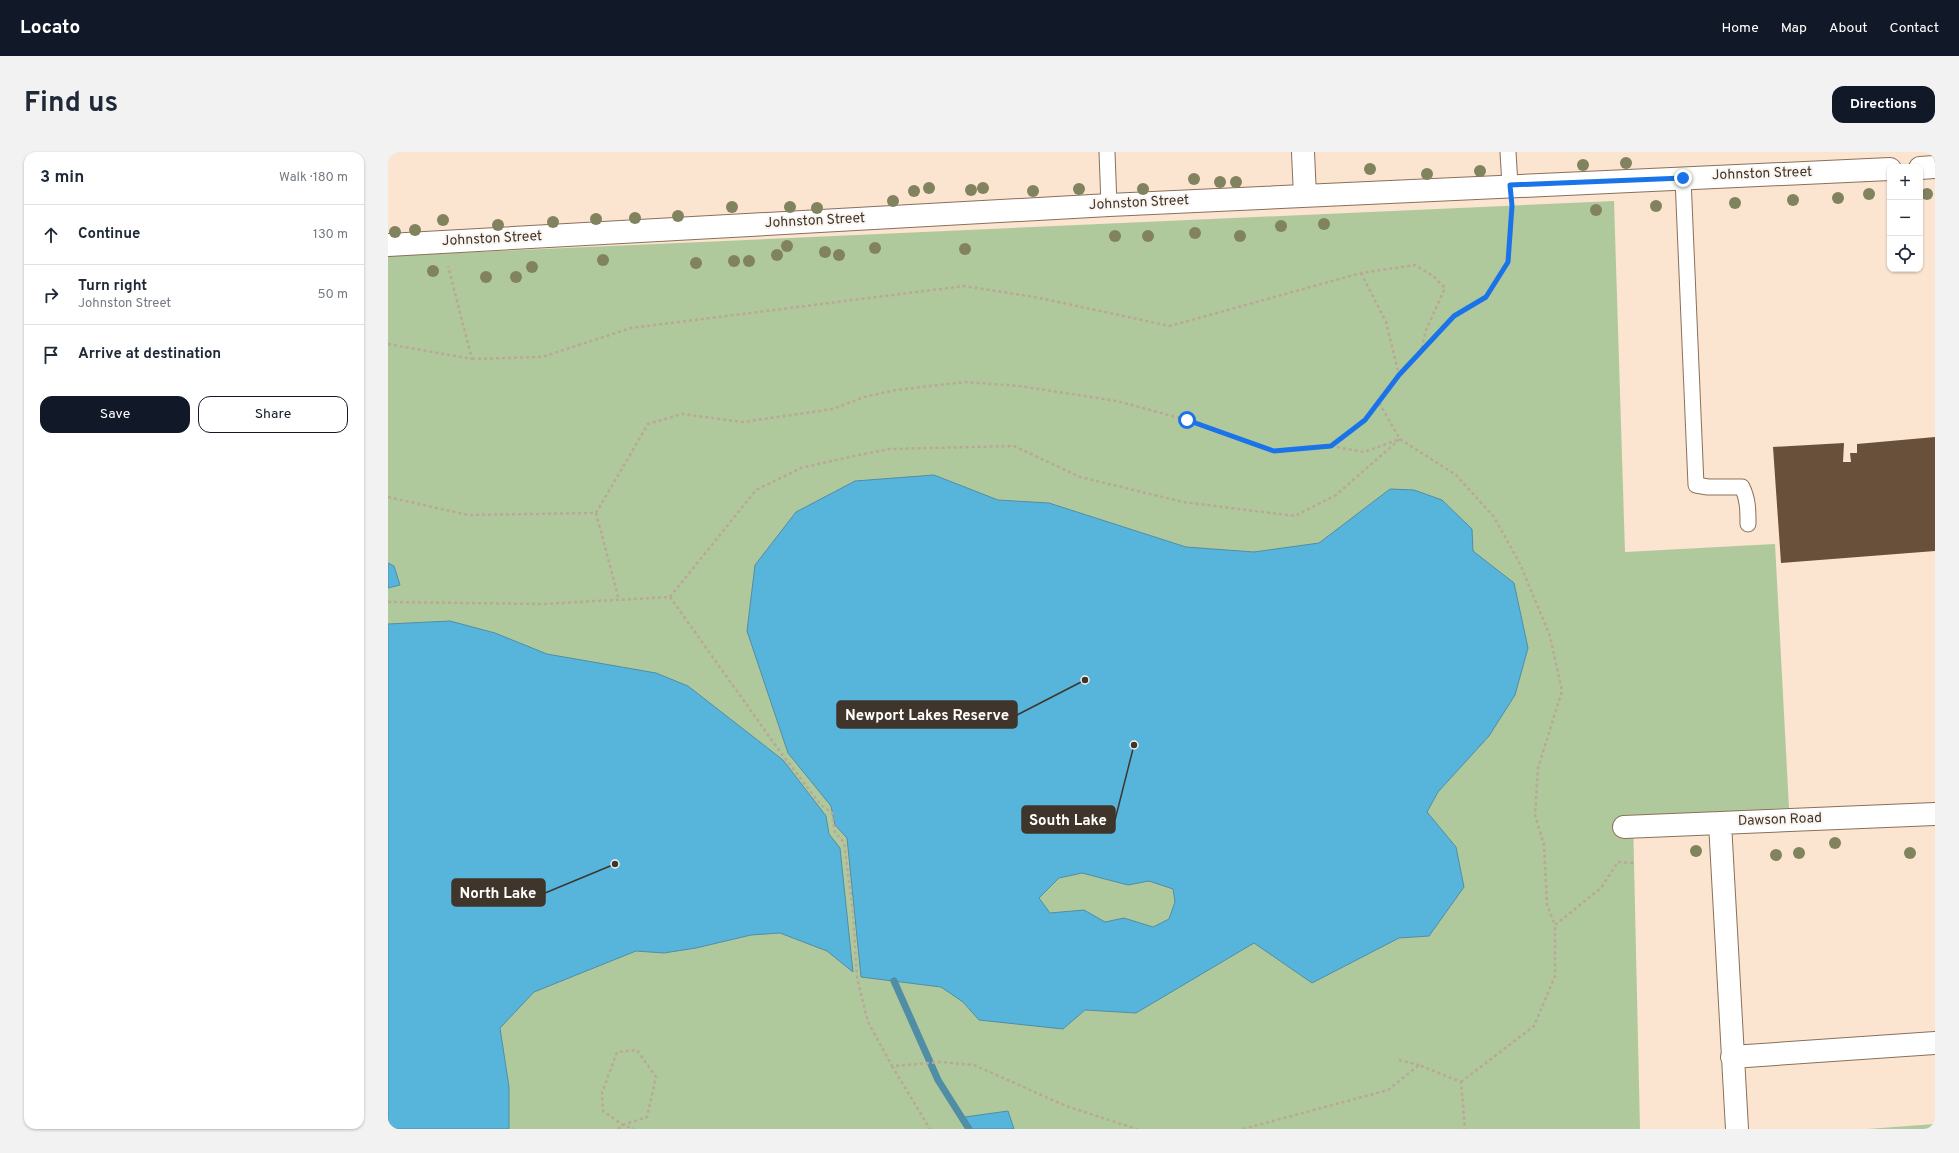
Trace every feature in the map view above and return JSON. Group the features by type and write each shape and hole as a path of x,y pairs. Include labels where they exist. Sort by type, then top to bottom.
{"street":[{"path":"1303,152 1305,196"},
{"path":"1923,168 1935,167"},
{"name":"Johnston Street","path":"388,245 1110,204 1887,169"},
{"name":"Dawson Road","path":"1624,827 1935,814"},
{"path":"1720,823 1737,1129"},
{"path":"1732,1056 1935,1043"}],"lane":[{"path":"1107,152 1110,204"},
{"path":"1508,152 1510,185"},
{"path":"1683,178 1696,485 1708,487 1742,487 1746,495 1748,506 1748,524"}],"path":[{"path":"1331,446 1365,420 1378,400 1399,375 1454,316 1486,297 1508,262 1512,206 1510,185"},
{"path":"444,242 444,254 472,358"},
{"path":"388,344 472,358 542,357 631,328 964,286 1035,297 1170,326 1361,273 1415,265 1433,276 1445,288 1426,330 1421,351"},
{"path":"1361,273 1386,322 1399,375"},
{"path":"618,600 596,513 648,424 682,414 743,422 832,409 864,397 896,390 965,382 1019,386 1117,401 1187,420 1274,451 1331,446 1364,452 1400,439"},
{"path":"1378,400 1400,439 1456,475 1494,517 1520,564 1550,636 1562,691 1538,768 1535,815 1544,845 1548,905 1555,925 1555,976 1534,1026 1461,1082"},
{"path":"388,602 542,604 670,597 756,490 801,468 889,449 1014,446 1080,477 1183,502 1295,516 1336,495 1400,439"},
{"path":"388,497 468,515 596,513"},
{"path":"670,597 781,753 821,805 832,813 835,833 844,842 853,913 858,978 868,1022 892,1066 930,1129"},
{"path":"1555,925 1601,888 1618,862 1634,863"},
{"path":"618,1129 623,1125 647,1116 656,1077 637,1050 617,1052 602,1093 603,1111 623,1125 634,1129"},
{"path":"1399,1060 1461,1082"},
{"path":"892,1066 940,1062 974,1065 1066,1106 1137,1129"},
{"path":"1243,1129 1388,1090 1419,1066"},
{"path":"1461,1082 1465,1129"}],"green space":[{"path":"1614,201 1625,552 1775,544 1789,808 1633,818 1640,1129 388,1129 388,256"},
{"path":"1935,1124 1935,1129 1867,1129"}],"water":[{"path":"934,475 998,500 1049,503 1186,547 1254,552 1319,543 1390,489 1414,490 1442,500 1472,529 1473,551 1514,583 1528,648 1515,695 1489,736 1438,792 1427,812 1456,847 1464,887 1429,936 1399,938 1312,983 1254,943 1136,1013 1085,1010 1063,1029 979,1020 963,1002 941,987 861,977 847,838 835,825 831,806 788,753 747,631 755,565 796,512 855,481","holes":["1082,873 1128,885 1149,881 1173,889 1175,902 1169,919 1153,927 1124,918 1105,922 1084,910 1050,913 1039,898 1059,878"]},
{"path":"388,563 394,566 400,585 388,588"},
{"path":"450,621 495,633 547,654 656,673 688,686 783,760 826,816 829,834 840,848 853,972 827,951 780,933 751,935 696,948 664,953 636,951 534,992 500,1028 509,1087 509,1129 388,1129 388,624"},
{"path":"1008,1111 1014,1129 971,1129 965,1117"}],"building":[{"path":"1935,437 1935,551 1781,563 1773,447 1844,443 1843,462 1851,462 1850,453 1857,453 1857,444"}],"waterway":[{"path":"894,981 938,1080 969,1129"}],"place":[{"name":"Newport Lakes Reserve","path":"1085,680"},
{"name":"South Lake","path":"1134,745"},
{"name":"North Lake","path":"615,864"}],"route":[{"path":"1187,420 1274,451 1331,446 1365,420 1378,400 1399,375 1454,316 1486,297 1508,262 1512,206 1510,185 1683,178"}]}
